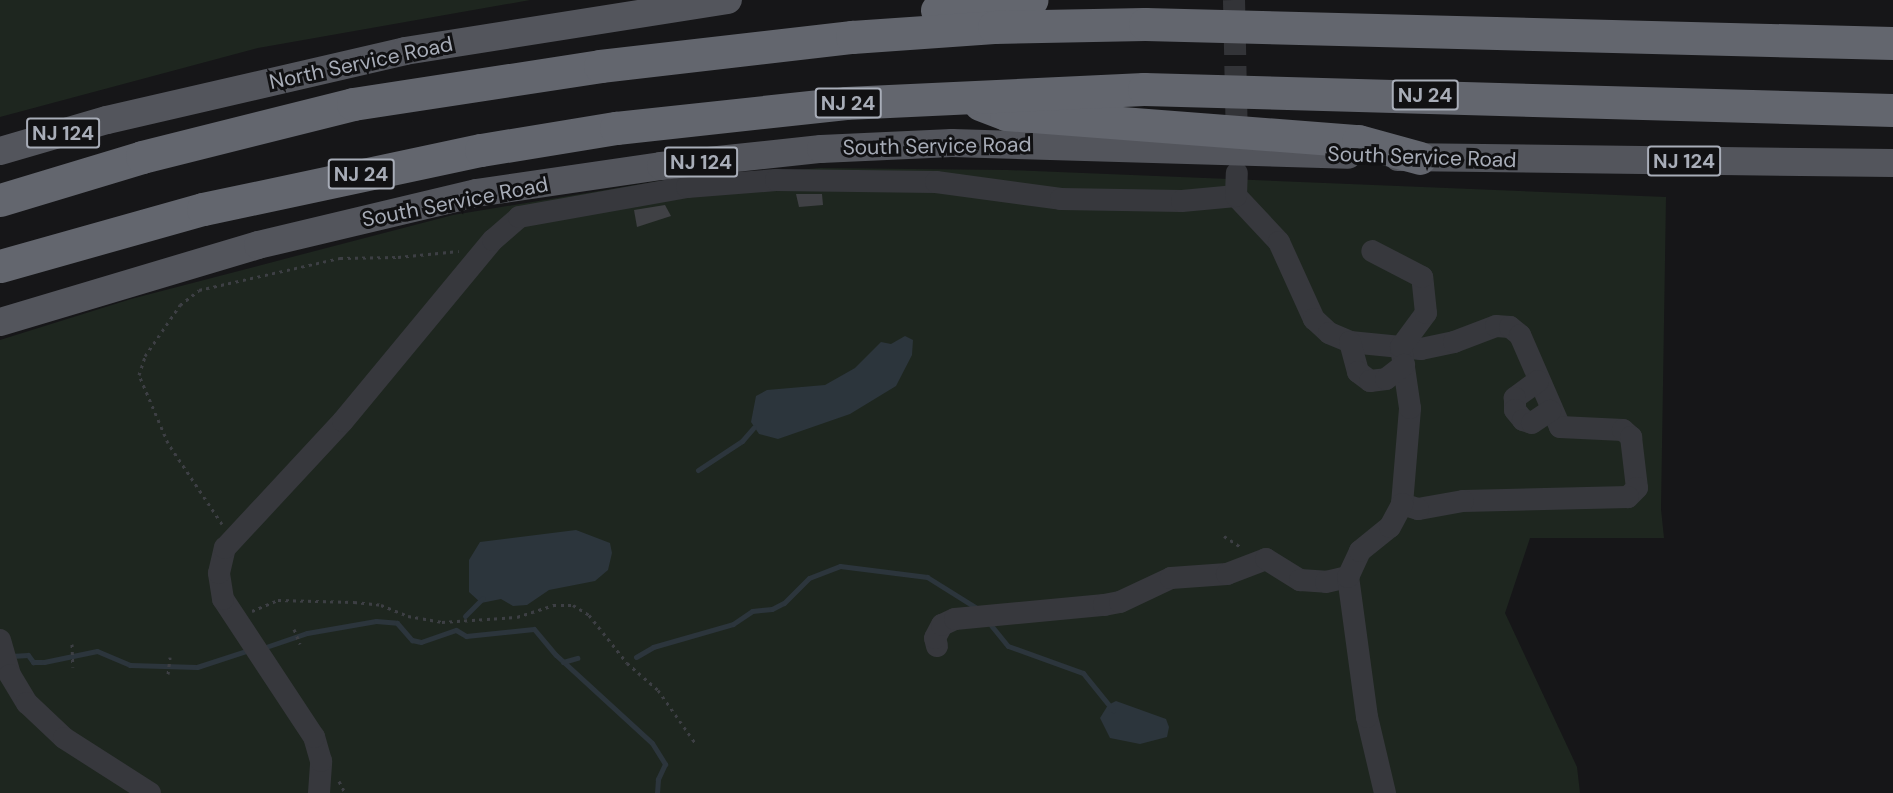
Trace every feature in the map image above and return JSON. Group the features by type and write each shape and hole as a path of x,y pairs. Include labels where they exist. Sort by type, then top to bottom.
{"highway":[{"path":"0,200 142,157 353,104 600,66 872,17 1031,0"},
{"path":"600,66 852,37 994,27 1145,24 1893,43"},
{"name":"NJ 24","path":"0,266 203,209 481,150 665,122 956,95 1143,89 1290,90 1893,110"},
{"path":"956,95 1006,114 1358,141 1420,158"},
{"path":"0,285 63,250"}],"main road":[{"name":"North Service Road","path":"0,151 107,120 405,51 728,0"},
{"name":"South Service Road","path":"0,322 258,245 465,196 661,166 821,149 952,143 1420,158 1893,163"}],"lane":[{"path":"1237,172 1236,196 1279,242 1314,319 1329,333 1350,342 1403,356 1421,349 1454,342 1496,326 1510,327 1520,335 1550,411 1560,427 1623,430 1631,437 1637,488 1628,497 1463,501 1418,509 1402,504"},
{"path":"319,793 321,761 314,737 286,690 236,622 223,599 219,573 229,543 343,421 485,249 519,217 687,187 776,180 936,182 1061,199 1176,201 1236,196"},
{"path":"1350,342 1358,372 1370,381 1386,379 1403,356 1425,313 1422,277 1372,251"},
{"path":"1385,793 1367,717 1348,577 1360,551 1390,527 1402,504 1410,408 1403,356"},
{"path":"1538,381 1515,398 1515,410 1532,423 1550,411"},
{"path":"937,646 935,638 942,625 955,619 1120,602 1171,578 1227,574 1266,559 1300,580 1326,582 1348,577"},
{"path":"4,651 27,703 64,738 150,793"}],"path":[{"path":"229,543 220,517 168,443 139,375 145,356 180,305 199,290 340,258 399,258 485,249"},
{"path":"236,622 256,608 278,600 381,605 408,615 442,622 517,617 553,605 573,605 589,615 627,663 658,690 696,744"},
{"path":"294,629 300,644"},
{"path":"72,644 73,667"},
{"path":"168,674 170,657"}],"shaded area":[{"path":"0,0 530,0 258,48 0,117"},
{"path":"820,168 1007,170 1666,197 1661,509 1664,538 1530,538 1505,613 1577,767 1580,793 0,793 0,340 131,299 453,215 659,181"},
{"path":"905,336 913,340 912,355 896,386 850,414 778,439 759,434 751,422 756,396 767,390 825,385 855,368 881,342 891,344"},
{"path":"576,530 610,543 612,553 608,570 595,581 549,590 527,605 513,606 501,599 481,603 469,592 469,560 480,542"},
{"path":"1116,701 1166,719 1169,727 1167,737 1140,744 1110,738 1100,718 1108,705"}],"building":[{"path":"796,194 822,194 823,205 799,207"},
{"path":"665,205 671,216 637,227 634,210"}],"waterway":[{"path":"698,470 742,441 754,427"},
{"path":"636,657 653,647 733,624 752,611 772,609 784,603 809,578 840,566 927,577 980,610"},
{"path":"465,616 483,598"},
{"path":"263,648 307,633 376,621 397,623 412,640 421,642 456,630 466,636 534,629 556,655 652,743 665,764 658,779 657,793"},
{"path":"990,624 1008,646 1083,673 1113,710"},
{"path":"11,656 28,655 33,662 44,662 97,651 130,665 197,667 246,651"},
{"path":"563,662 577,658"}],"tunnel":[{"path":"1234,0 1237,144"}]}
